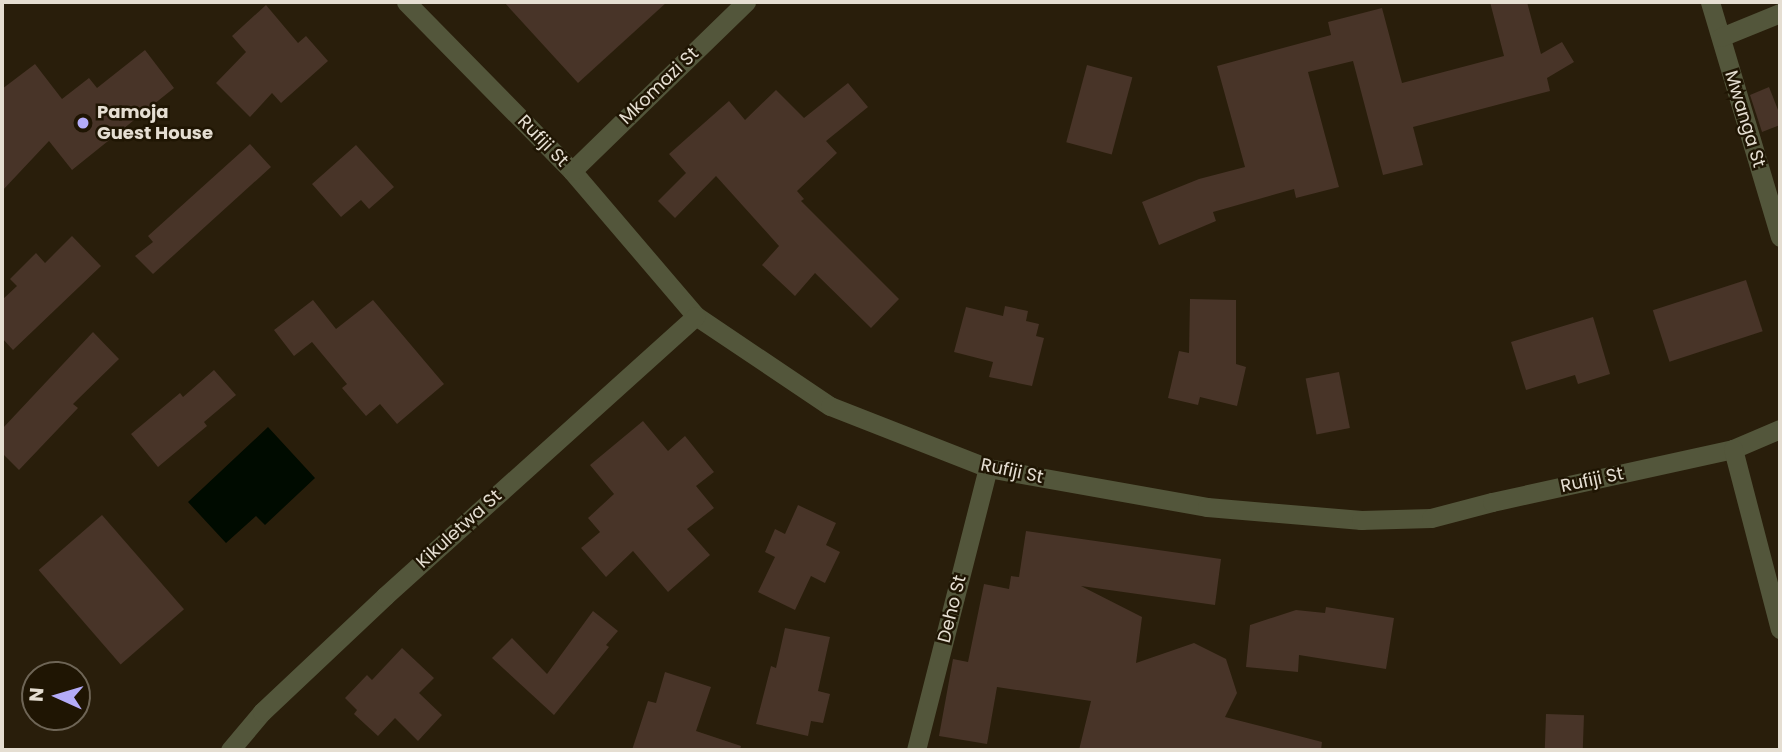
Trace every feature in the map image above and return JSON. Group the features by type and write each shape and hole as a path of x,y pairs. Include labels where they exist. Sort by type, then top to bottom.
{"street":[{"name":"Rufiji St","path":"406,2 572,171 696,316 830,406 988,468 1207,506 1361,520 1431,518 1732,449 1780,429"},
{"name":"Mkomazi St","path":"572,171 746,2"},
{"name":"Mwanga St","path":"1710,2 1780,237"},
{"path":"1721,37 1780,13"},
{"name":"Kikuletwa St","path":"230,750 262,712 376,605 696,316"},
{"path":"1732,449 1780,629"},
{"name":"Deho St","path":"916,750 988,468"}],"shaded area":[{"path":"268,427 315,478 265,525 256,516 226,543 188,502"}],"building":[{"path":"504,2 667,2 578,83"},
{"path":"1490,2 1527,2 1541,54 1562,42 1574,62 1547,78 1550,91 1413,127 1423,165 1383,175 1353,61 1308,72 1339,187 1296,198 1294,189 1213,212 1216,221 1159,245 1142,202 1199,179 1245,167 1217,66 1331,35 1328,22 1382,8 1402,83 1504,56"},
{"path":"266,5 298,43 306,36 328,61 281,103 272,93 250,117 216,83 246,52 232,36"},
{"path":"145,50 174,88 72,170 49,141 2,191 2,89 35,64 62,99 89,78 97,88"},
{"path":"1087,65 1132,77 1112,154 1066,142"},
{"path":"848,83 868,107 826,141 837,153 797,191 804,199 801,201 899,299 871,328 815,273 795,296 762,265 779,246 716,176 675,218 658,201 686,173 669,154 729,101 745,120 776,90 804,118"},
{"path":"1769,87 1780,115 1780,125 1762,132 1750,95"},
{"path":"250,144 271,167 153,274 135,256 153,242 148,236"},
{"path":"356,145 394,187 369,209 361,200 341,217 312,184"},
{"path":"72,236 101,266 13,350 2,338 2,300 17,286 10,279 36,253 45,263"},
{"path":"1746,280 1763,331 1669,362 1653,310"},
{"path":"1190,299 1236,300 1236,364 1246,367 1237,406 1200,397 1198,405 1168,398 1179,351 1189,353"},
{"path":"313,300 336,329 373,300 444,384 397,424 380,404 366,416 342,388 347,384 312,342 294,356 274,330"},
{"path":"1005,306 1028,311 1026,321 1039,324 1036,336 1044,338 1032,386 989,377 993,362 954,352 966,307 1003,316"},
{"path":"1593,317 1610,374 1578,384 1575,375 1526,390 1511,342"},
{"path":"93,332 119,359 73,404 78,408 19,470 2,453 2,429"},
{"path":"214,370 236,395 204,422 207,426 158,467 131,434 180,393 183,397"},
{"path":"1339,372 1350,428 1317,434 1306,378"},
{"path":"643,421 668,451 685,436 714,472 696,486 714,508 687,529 710,555 668,592 633,551 606,577 581,548 600,532 588,518 614,494 590,465"},
{"path":"798,505 836,523 826,545 840,552 825,583 811,576 795,610 758,592 775,557 765,552 775,529 785,534"},
{"path":"102,515 184,609 121,664 39,570"},
{"path":"1026,531 1221,559 1215,605 1081,586 1142,617 1136,663 1194,643 1226,659 1237,693 1225,717 1322,742 1321,750 1079,750 1091,701 997,687 987,744 939,736 953,659 968,662 984,584 1009,589 1011,576 1019,577"},
{"path":"1326,607 1394,618 1386,669 1299,655 1298,672 1246,667 1250,625 1296,610 1325,613"},
{"path":"593,611 618,631 606,645 609,647 554,715 492,658 512,638 547,674"},
{"path":"785,628 830,637 818,691 830,694 823,723 811,721 808,736 756,724 771,666 776,668"},
{"path":"402,648 434,678 419,693 442,715 418,741 395,718 378,736 354,714 357,710 345,698 367,675 372,680"},
{"path":"665,672 711,687 696,731 741,746 740,750 632,750 648,701 656,703"},
{"path":"1546,714 1584,715 1583,750 1545,750"}],"place":[{"name":"Pamoja Guest House","path":"83,123"}]}
